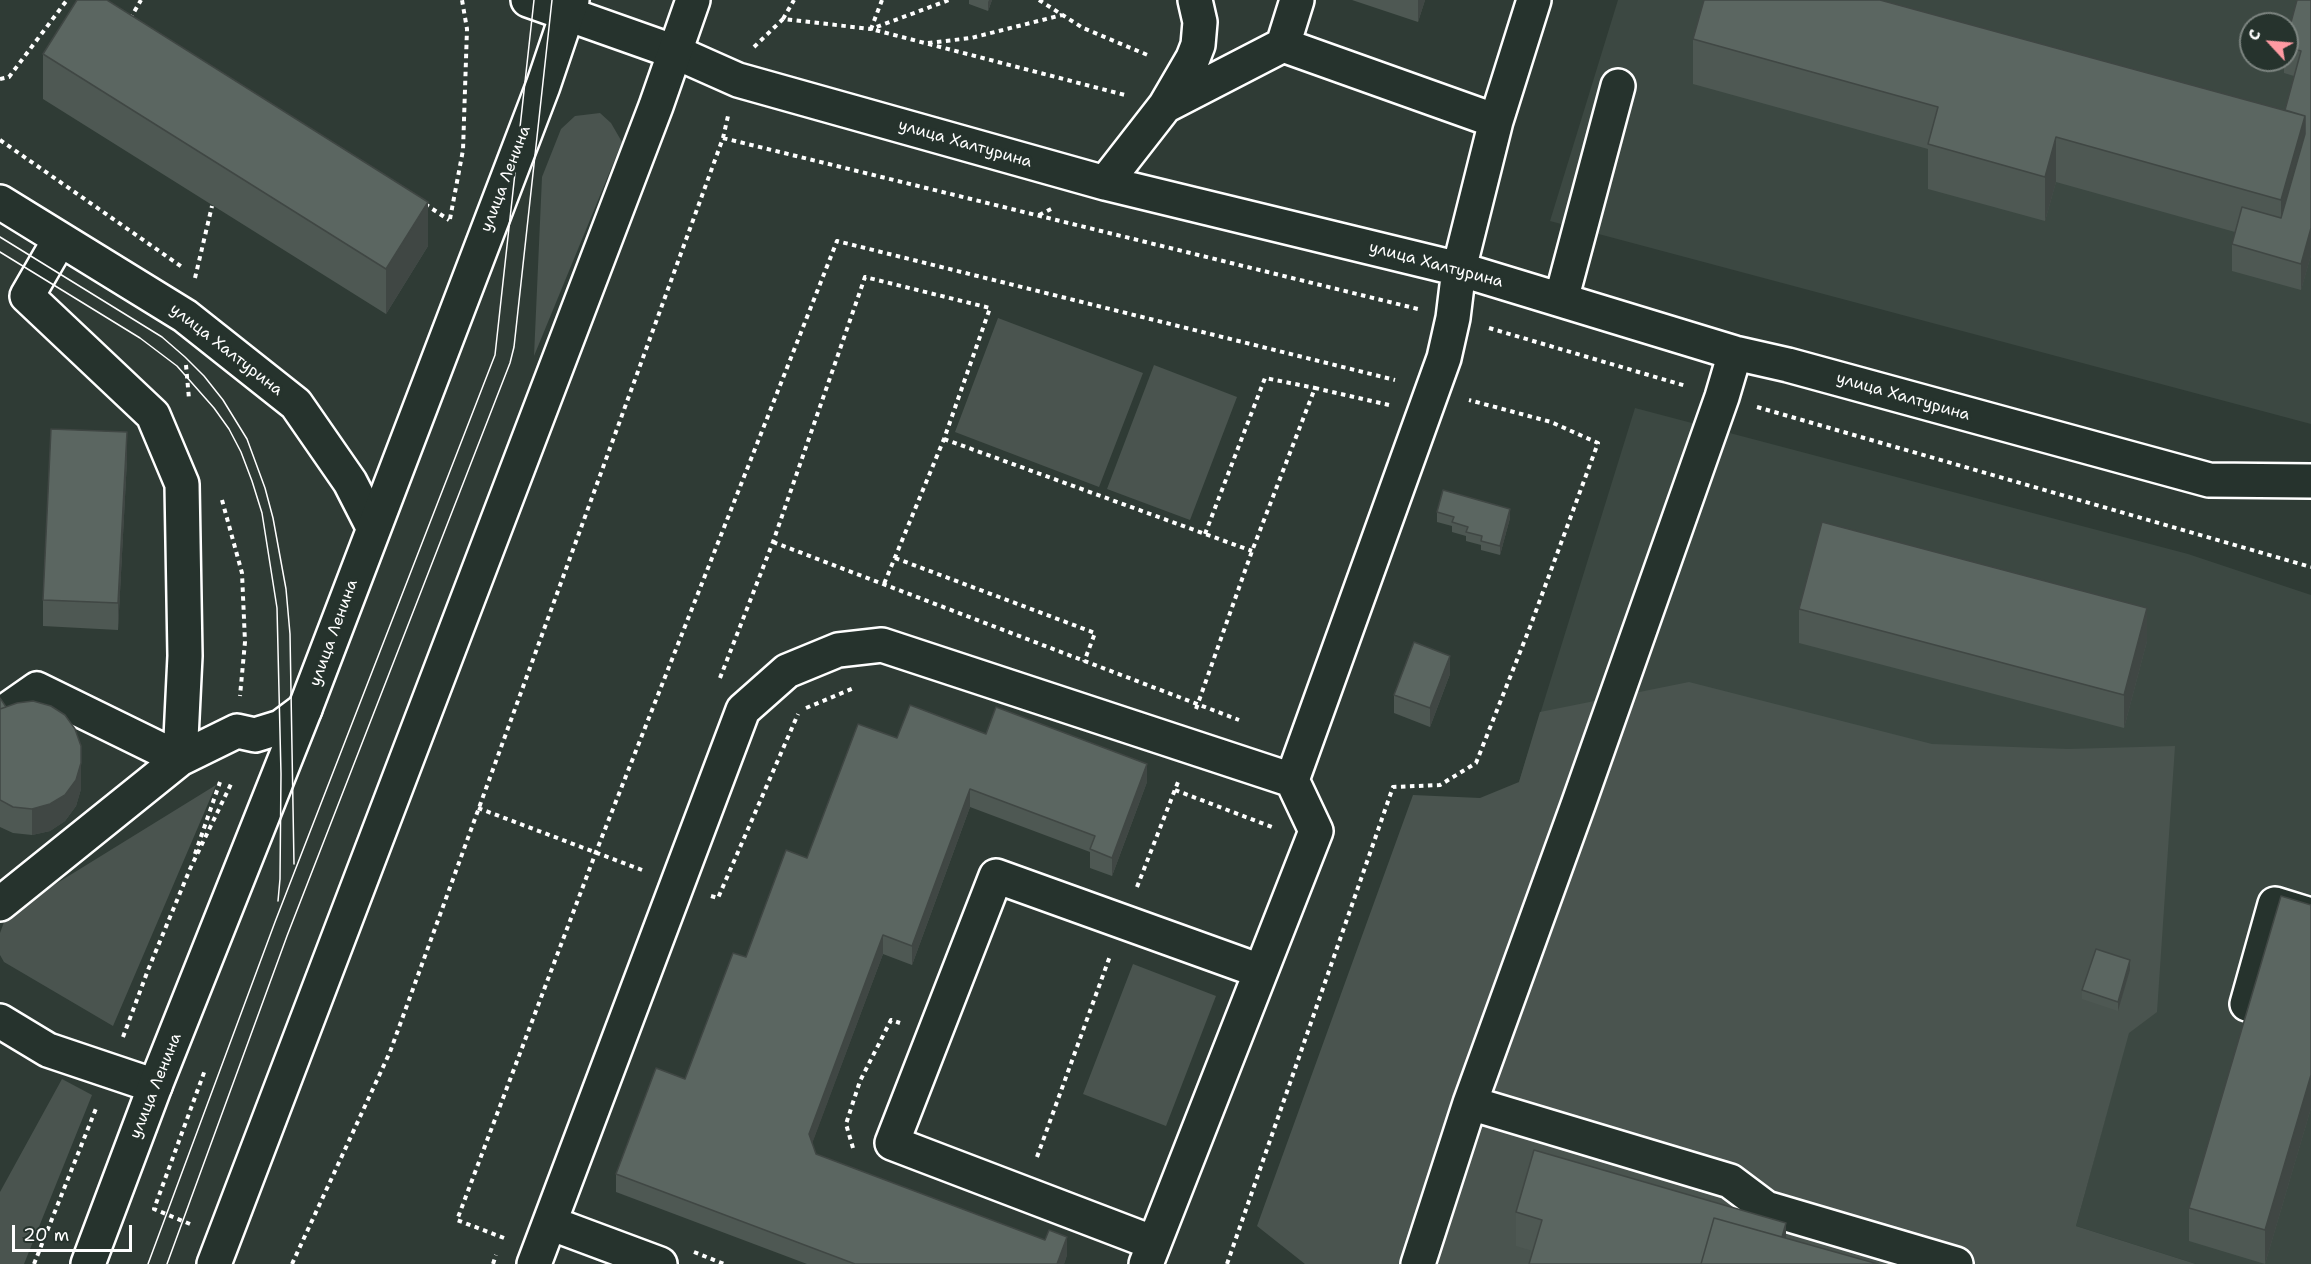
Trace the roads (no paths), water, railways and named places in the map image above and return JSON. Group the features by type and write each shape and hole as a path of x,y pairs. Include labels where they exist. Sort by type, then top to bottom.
{"main road":[{"name":"улица Халтурина","path":"528,0 570,7 738,80 1105,183 1459,269 1735,353 1788,365 2209,480 2311,481"},
{"path":"214,1264 693,0"},
{"path":"1105,183 1165,106 1193,58 1198,45 1200,22 1195,0"},
{"path":"1165,106 1283,45 1297,0"},
{"path":"1260,971 996,876 892,1143 1150,1253 1316,831 1292,780 1444,358 1453,318 1459,269 1496,121 1534,0"},
{"name":"улица Ленина","path":"88,1264 155,1086 305,709 543,86 570,7"},
{"path":"1283,45 1496,121"},
{"path":"1561,300 1618,86"},
{"name":"улица Халтурина","path":"0,202 185,316 296,404 350,482 373,527"},
{"path":"60,239 27,296 153,415 182,484 185,656 180,759"},
{"path":"1418,1264 1470,1103 1574,816 1722,397 1735,353"},
{"path":"660,1264 541,1246 743,710 787,671 838,650 882,645 1292,780"},
{"path":"0,715 37,690 180,759"},
{"path":"0,904 180,759 237,730 255,735 280,727 305,709"},
{"path":"2247,1004 2275,904 2311,915"},
{"path":"0,1021 48,1050 155,1086"},
{"path":"1470,1103 1730,1181 1766,1208 1956,1264"}],"tram line":[{"path":"148,1264 275,922 495,355 534,0"},
{"path":"167,1264 287,936 510,363 514,347 552,0"},
{"path":"0,237 162,337 204,376 223,400 247,439 273,518 286,589 290,634 294,864"},
{"path":"0,252 140,338 177,366 214,408 229,429 241,452 262,513 277,608 281,774 278,901"}]}
